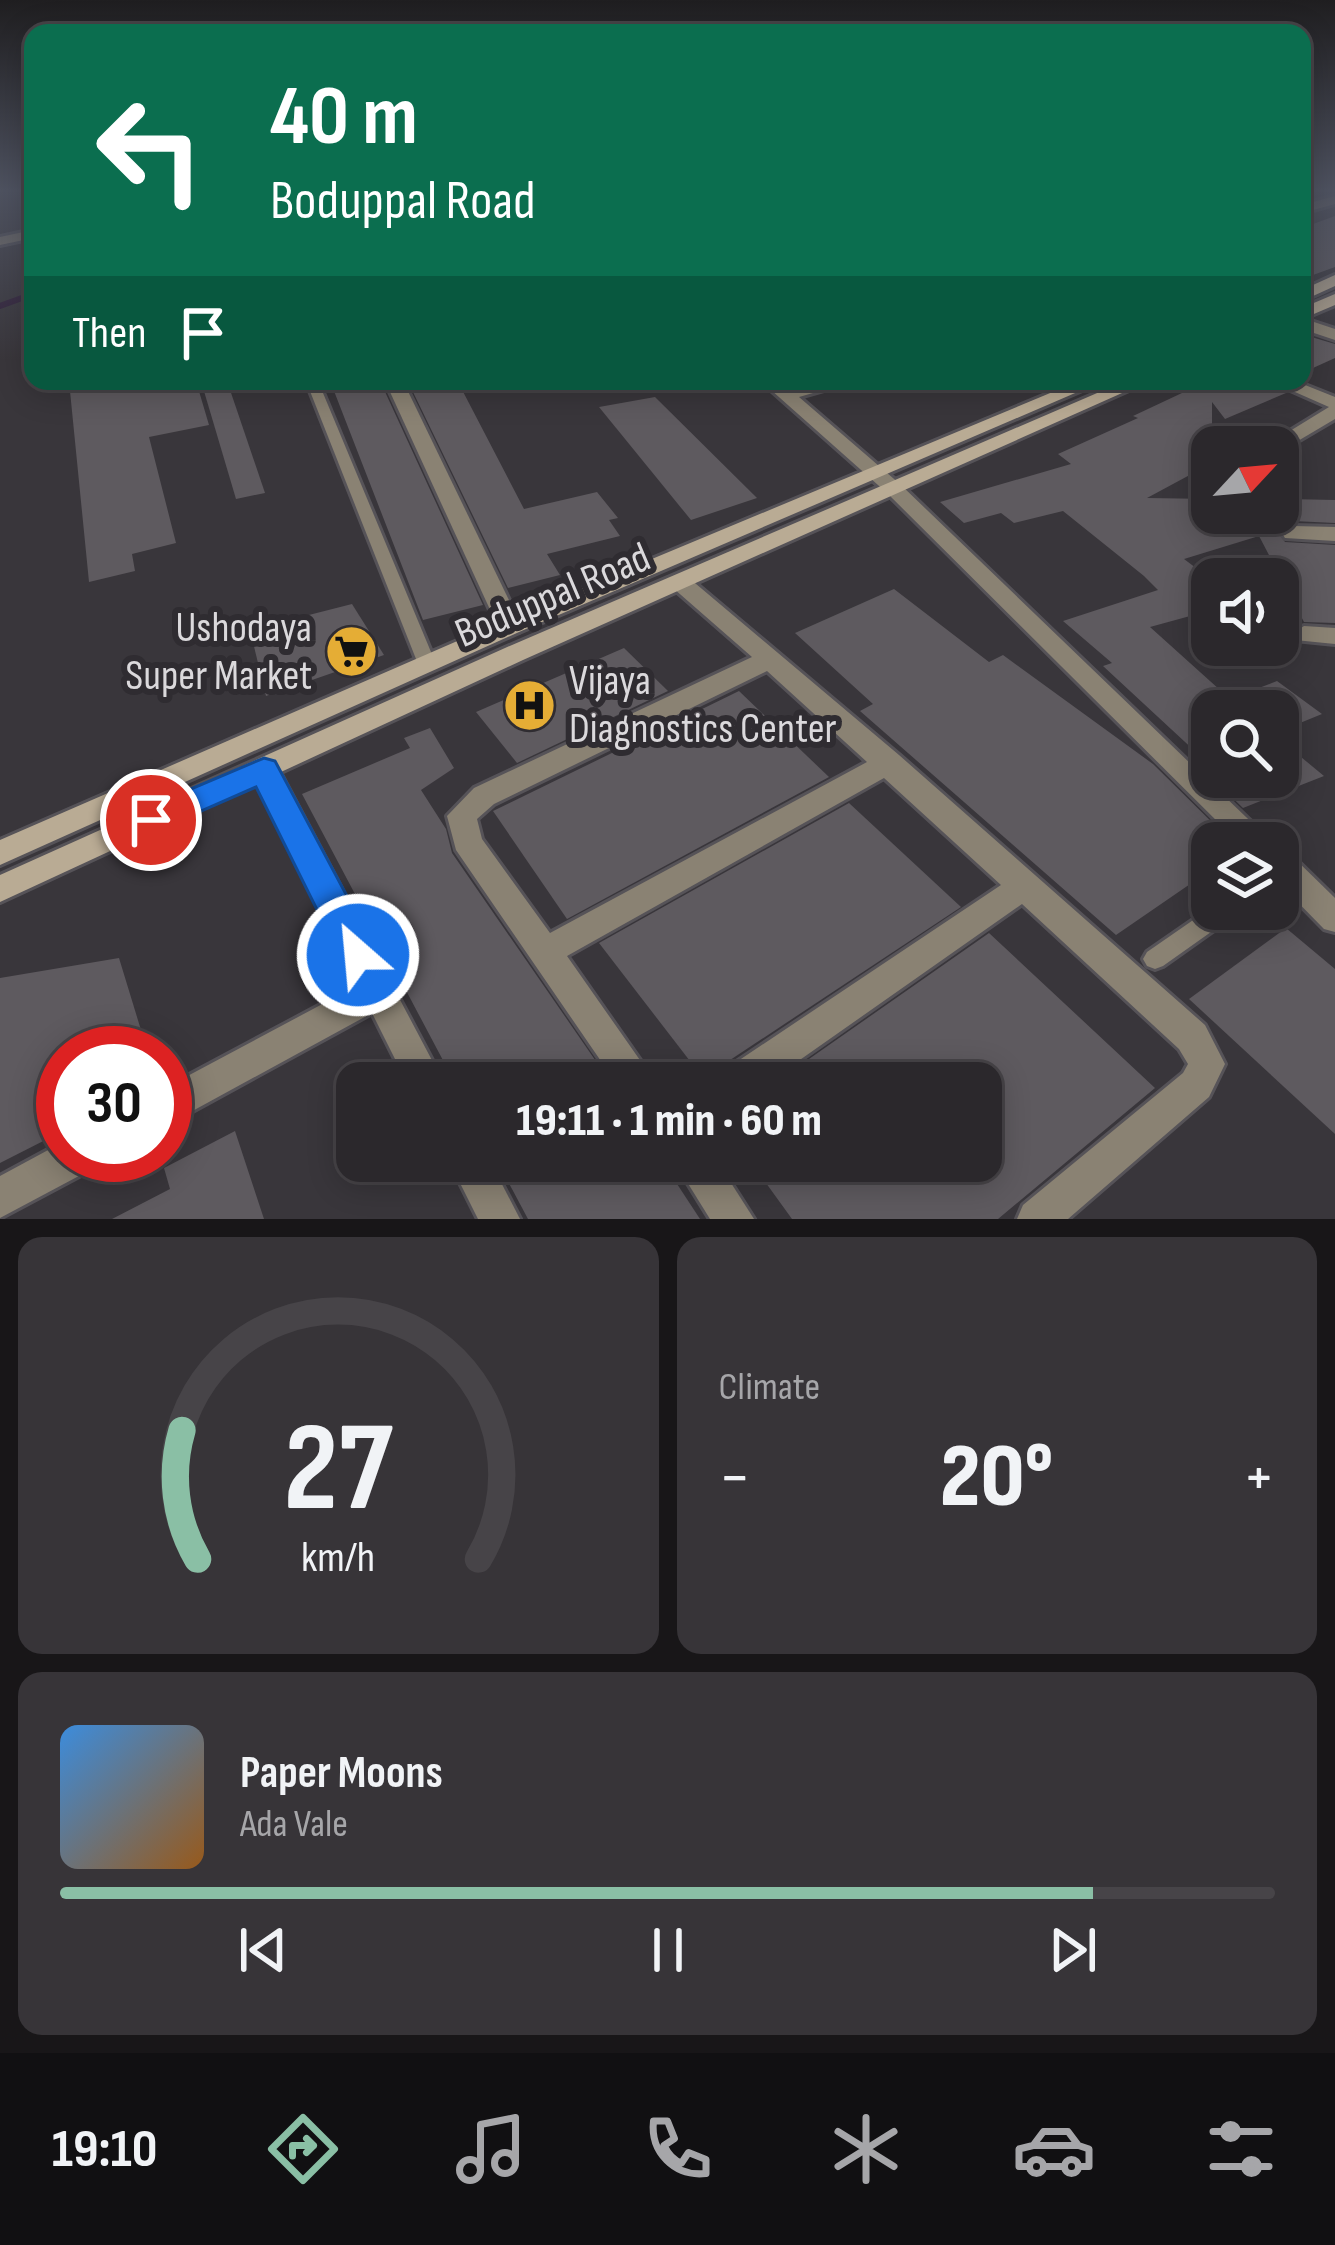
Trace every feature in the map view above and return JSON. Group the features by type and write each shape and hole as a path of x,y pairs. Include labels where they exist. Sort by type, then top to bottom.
{"street":[{"path":"398,390 510,627"},
{"path":"780,390 885,482 1236,822"},
{"name":"Boduppal Road","path":"0,889 682,583 1075,390"},
{"name":"Boduppal Road","path":"0,853 510,627 1117,390"},
{"path":"1298,390 1335,407"},
{"path":"1299,431 1335,407"},
{"path":"1299,533 1335,534"},
{"path":"682,583 889,762 1192,1037 1207,1064 1196,1085 1037,1219"},
{"path":"1304,634 1335,636"},
{"path":"623,1062 467,842 462,816 484,796 770,658"},
{"path":"545,952 889,762"},
{"path":"264,770 415,1062"},
{"path":"767,1062 1026,884"},
{"path":"1299,886 1335,919"},
{"path":"192,1093 377,992"},
{"path":"0,1198 36,1178"},
{"path":"480,1182 500,1219"},
{"path":"708,1182 734,1219"}],"lane":[{"path":"316,390 427,664"},
{"path":"1154,958 1196,930"}],"building":[{"path":"1311,246 1335,246 1335,267 1311,276"},
{"path":"1311,337 1335,344 1335,358 1311,369"},
{"path":"70,390 199,390 209,425 149,437 176,543 132,554 135,571 89,582"},
{"path":"204,390 230,390 265,493 236,499"},
{"path":"385,390 483,605 423,620 334,391"},
{"path":"412,390 462,390 524,509 597,492 618,518 609,520 620,536 547,554 560,575 508,588"},
{"path":"1188,390 1286,393 1225,419 1212,402 1212,426 1191,426 1191,474 1147,498 1191,499 1191,534 1279,534 1285,542 1335,545 1335,623 1304,622 1299,612 1299,558 1271,558 1259,536 1184,559 1191,564 1191,616 1150,627 1220,690 1191,690 1191,748 1103,666 1112,663 1063,621 1158,590 1144,576 1063,511 1014,523 1001,513 964,523 940,502 1071,464 1058,454 1138,418 1133,416"},
{"path":"655,397 757,498 691,520 599,407"},
{"path":"1299,499 1335,500 1335,523 1299,521"},
{"path":"894,589 989,662 1003,655 1153,764 1212,822 1191,822 1191,883 1116,935 860,711 873,704 795,633"},
{"path":"352,604 384,655 266,696 250,630"},
{"path":"624,648 668,691 517,763 476,712"},
{"path":"1277,681 1289,690 1254,690"},
{"path":"739,691 829,777 567,919 493,811"},
{"path":"1299,697 1322,714 1299,723"},
{"path":"430,728 454,768 421,790 446,829 452,853 596,1062 444,1062 302,794 410,748 404,738"},
{"path":"1299,755 1324,776 1299,786"},
{"path":"1233,798 1268,798 1243,808"},
{"path":"849,803 961,907 727,1062 691,1062 599,943"},
{"path":"1283,930 1335,969 1335,1134 1189,999"},
{"path":"989,933 1155,1088 998,1219 792,1219 765,1182 1002,1182 1002,1062 805,1062"},
{"path":"119,958 140,1026 36,1026 36,1145 0,1163 0,978"},
{"path":"235,1131 264,1219 112,1219 170,1189 168,1182 192,1182 192,1153"},
{"path":"508,1182 676,1182 700,1219 528,1219"}],"waterway":[{"path":"0,306 24,297"}],"place":[{"name":"Ushodaya Super Market","path":"351,652"},
{"name":"Vijaya Diagnostics Center","path":"530,705"}],"route":[{"path":"151,820 264,770 358,955"}]}
